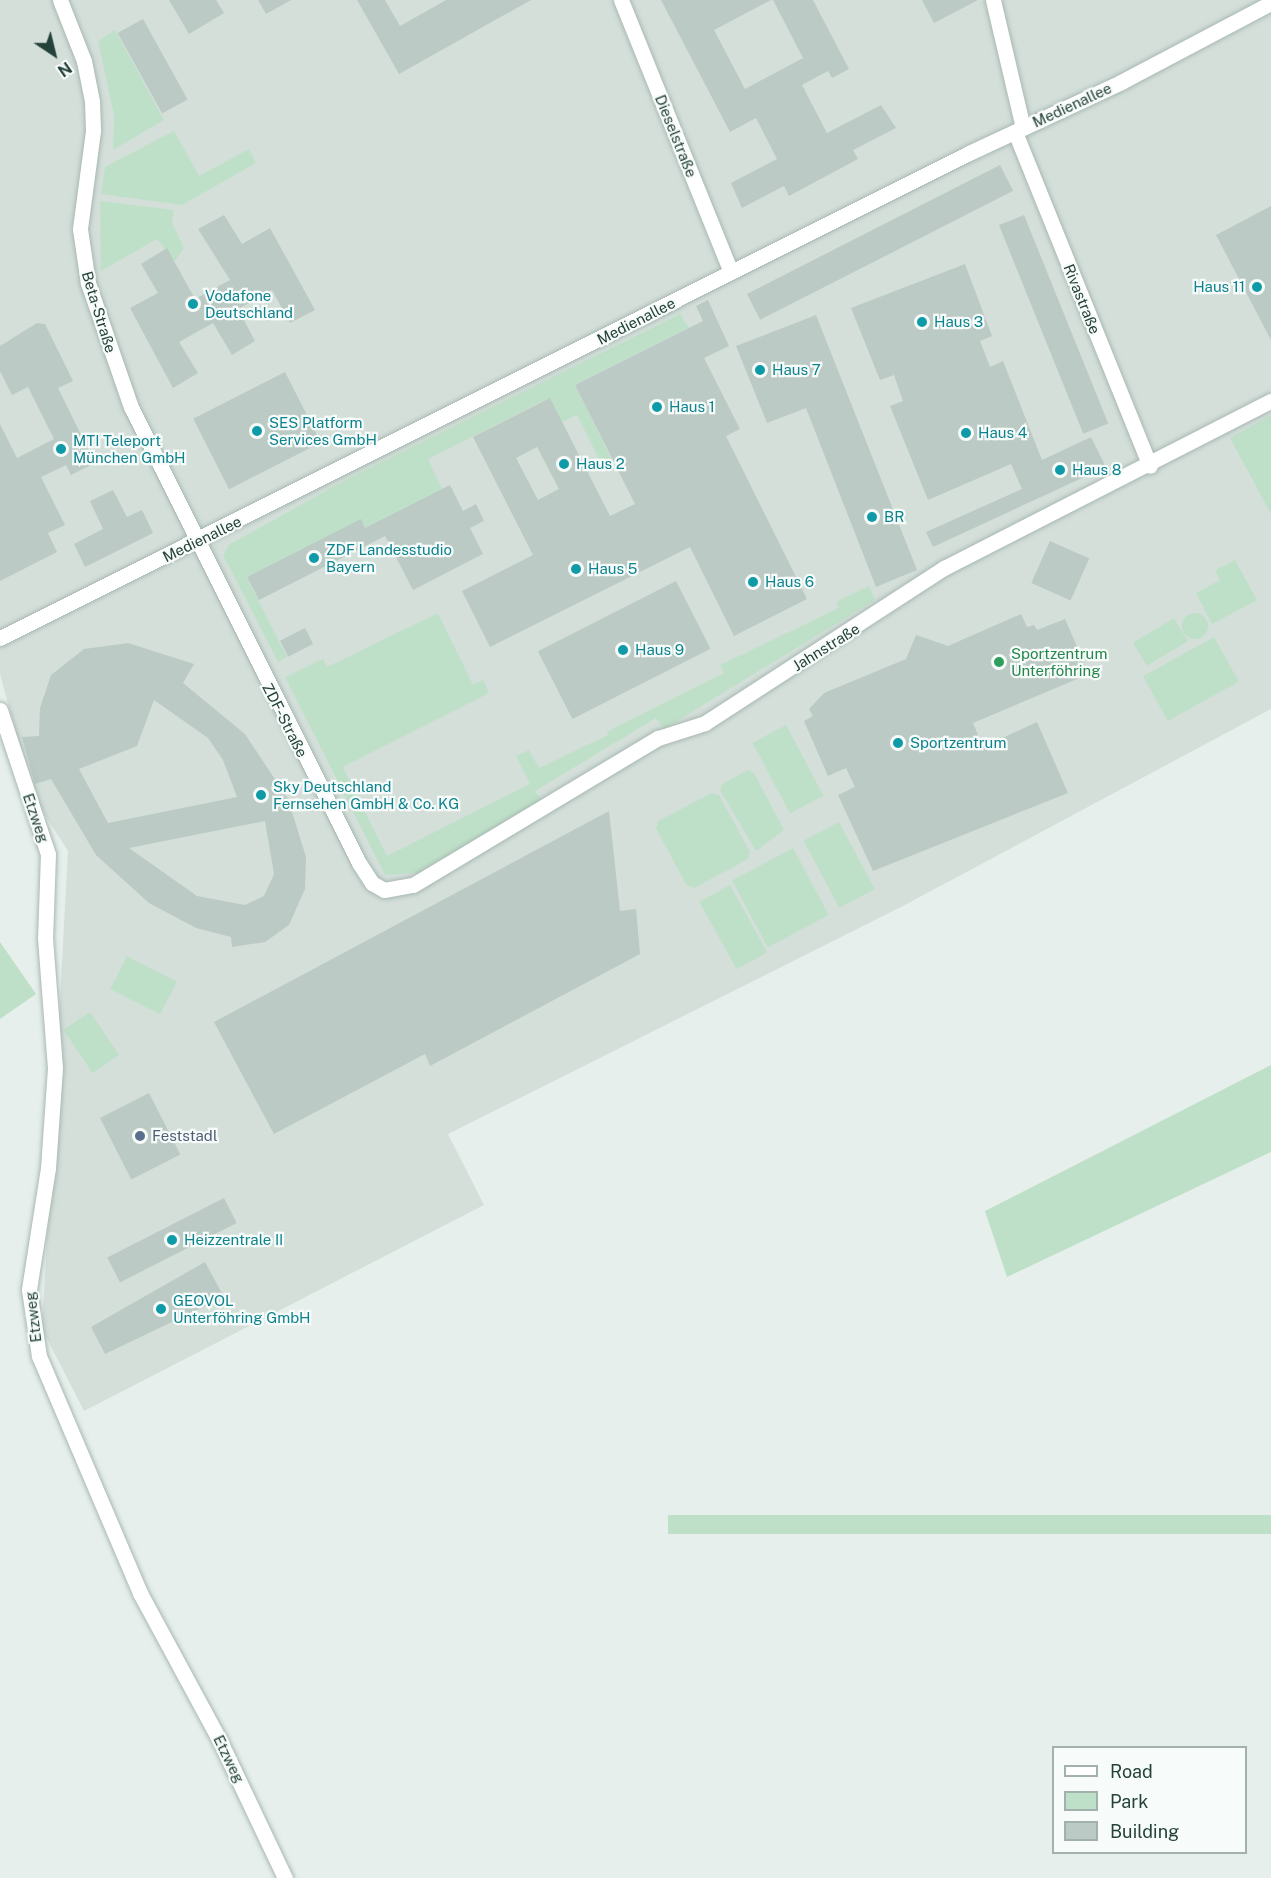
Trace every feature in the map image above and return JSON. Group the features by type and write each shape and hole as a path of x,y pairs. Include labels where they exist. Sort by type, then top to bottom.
{"street":[{"name":"Beta-Straße","path":"60,0 84,61 92,101 93,131 80,230 89,290 131,407 197,541"},
{"name":"Dieselstraße","path":"621,0 732,272"},
{"name":"Rivastraße","path":"993,0 1019,130 1150,466"},
{"name":"Medienallee","path":"0,638 1271,3"},
{"name":"Jahnstraße","path":"384,890 413,885 658,738 705,723 944,568 1150,466 1271,401"},
{"name":"ZDF-Straße","path":"197,541 364,873 384,890"},
{"name":"Etzweg","path":"0,710 48,854 45,938 55,1068 48,1168 29,1290 39,1356 140,1593 219,1739 285,1878"}],"shaded area":[{"path":"0,0 1271,0 1271,709 901,907 448,1134 484,1205 84,1411 42,1329 68,851 41,809 26,770 0,674"}],"green space":[{"path":"115,30 164,120 113,150 114,115 98,41"},
{"path":"174,131 199,176 249,149 256,163 182,205 101,194 105,167"},
{"path":"100,201 174,210 172,223 184,248 175,261 157,239 101,271"},
{"path":"680,314 689,328 575,385 611,458 601,463 577,415 562,422 549,398 428,459 442,489 365,528 361,520 247,578 287,657 278,662 223,555 230,544 347,479"},
{"path":"1271,415 1271,514 1230,438"},
{"path":"1235,560 1257,600 1212,624 1196,593 1220,580 1215,570"},
{"path":"869,586 875,600 664,729 656,718 535,791 544,802 430,872 385,875 285,677 323,659 327,667 438,613 473,685 483,680 489,693 343,767 387,856 530,784 516,756 529,750 539,768 608,735 607,732 724,673 720,665 839,608 836,602"},
{"path":"1195,613 1204,617 1208,626 1204,635 1195,639 1186,635 1182,626 1186,617"},
{"path":"1174,618 1188,641 1147,666 1133,643"},
{"path":"1214,637 1239,682 1168,721 1143,676"},
{"path":"786,725 824,796 790,813 752,743"},
{"path":"748,770 754,773 784,830 756,851 720,790 722,784"},
{"path":"712,793 719,795 750,852 748,859 694,888 687,886 656,828 658,821"},
{"path":"839,822 875,889 839,908 804,841"},
{"path":"793,848 829,915 768,947 732,880"},
{"path":"730,885 767,952 737,969 699,902"},
{"path":"0,942 36,994 0,1019"},
{"path":"127,956 177,981 160,1014 110,989"},
{"path":"90,1012 119,1055 93,1073 63,1030"},
{"path":"1271,1065 1271,1152 1007,1277 985,1211"},
{"path":"668,1515 1271,1515 1271,1534 668,1534"}],"building":[{"path":"169,0 216,0 224,13 189,34"},
{"path":"258,0 291,0 266,14"},
{"path":"357,0 385,0 400,26 446,0 531,0 399,74"},
{"path":"661,0 771,0 714,30 745,89 803,58 773,0 813,0 849,69 832,78 828,71 802,85 827,133 881,105 896,128 853,150 858,159 789,196 784,186 742,208 731,183 777,159 756,118 730,132"},
{"path":"922,0 978,0 934,23"},
{"path":"143,19 188,99 162,114 118,33"},
{"path":"1000,165 1013,191 760,320 747,294"},
{"name":"Haus 11","path":"1271,206 1271,340 1216,235"},
{"name":"Vodafone Deutschland","path":"224,215 242,244 270,228 315,310 290,323 272,290 238,309 255,341 232,355 213,323 179,342 198,373 173,388 130,308 158,293 141,264 167,248 195,299 230,280 198,229"},
{"path":"1024,215 1108,424 1083,434 999,225"},
{"path":"965,264 992,336 980,341 990,367 1003,361 1042,460 1091,437 1106,467 933,547 926,532 1022,489 1011,464 928,500 890,406 903,401 894,375 880,380 851,308"},
{"path":"708,300 729,346 704,358 740,429 726,436 807,599 734,636 690,547 490,647 462,591 533,555 473,437 550,398 610,516 635,504 575,385 703,321 696,306","holes":["537,447 559,489 538,500 516,458"]},
{"path":"816,315 917,570 876,587 806,408 767,423 736,346"},
{"name":"MTI Teleport München GmbH","path":"37,323 45,324 73,381 58,388 95,463 71,475 66,465 41,477 65,525 48,533 57,552 0,581 0,424 17,458 54,439 28,387 12,395 0,371 0,346"},
{"name":"SES Platform Services GmbH","path":"285,372 321,442 229,489 193,419"},
{"path":"450,485 463,511 476,504 484,521 470,528 483,554 413,590 385,536 259,600 247,577 361,519 365,528"},
{"path":"113,490 127,517 142,510 153,533 85,567 74,544 103,529 90,501"},
{"path":"1050,541 1089,558 1071,601 1031,583"},
{"name":"Haus 9","path":"676,581 711,649 572,719 538,651"},
{"name":"Sportzentrum","path":"1021,614 1027,627 1034,625 1037,630 1065,619 1089,674 973,723 983,747 1037,722 1068,793 873,871 838,795 855,787 846,768 828,776 804,721 813,716 809,709 824,693 906,659 916,635 948,646"},
{"path":"305,628 313,644 288,657 280,641"},
{"name":"Sky Deutschland Fernsehen GmbH & Co. KG","path":"128,643 194,664 183,683 245,734 288,799 306,857 305,889 289,925 265,942 232,947 231,937 196,928 149,903 96,855 51,779 35,784 22,737 39,736 40,708 51,675 84,649","holes":["154,700 208,738 223,760 237,797 108,823 79,769 137,746","265,821 274,874 264,896 245,905 197,896 129,848"]},
{"path":"609,811 620,911 636,909 640,954 430,1066 425,1054 274,1134 214,1022"},
{"name":"Feststadl","path":"149,1093 180,1154 131,1179 100,1118"},
{"name":"Heizzentrale II","path":"224,1198 237,1223 120,1282 107,1257"},
{"name":"GEOVOL Unterföhring GmbH","path":"205,1262 224,1297 105,1354 91,1327"}],"place":[{"name":"Haus 11","path":"1257,287"},
{"name":"Vodafone Deutschland","path":"193,304"},
{"name":"Haus 3","path":"922,322"},
{"name":"Haus 7","path":"760,370"},
{"name":"Haus 1","path":"657,407"},
{"name":"SES Platform Services GmbH","path":"257,431"},
{"name":"Haus 4","path":"966,433"},
{"name":"MTI Teleport München GmbH","path":"61,449"},
{"name":"Haus 2","path":"564,464"},
{"name":"Haus 8","path":"1060,470"},
{"name":"BR","path":"872,517"},
{"name":"ZDF Landesstudio Bayern","path":"314,558"},
{"name":"Haus 5","path":"576,569"},
{"name":"Haus 6","path":"753,582"},
{"name":"Haus 9","path":"623,650"},
{"name":"Sportzentrum Unterföhring","path":"999,662"},
{"name":"Sportzentrum","path":"898,743"},
{"name":"Sky Deutschland Fernsehen GmbH & Co. KG","path":"261,795"},
{"name":"Feststadl","path":"140,1136"},
{"name":"Heizzentrale II","path":"172,1240"},
{"name":"GEOVOL Unterföhring GmbH","path":"161,1309"}]}
